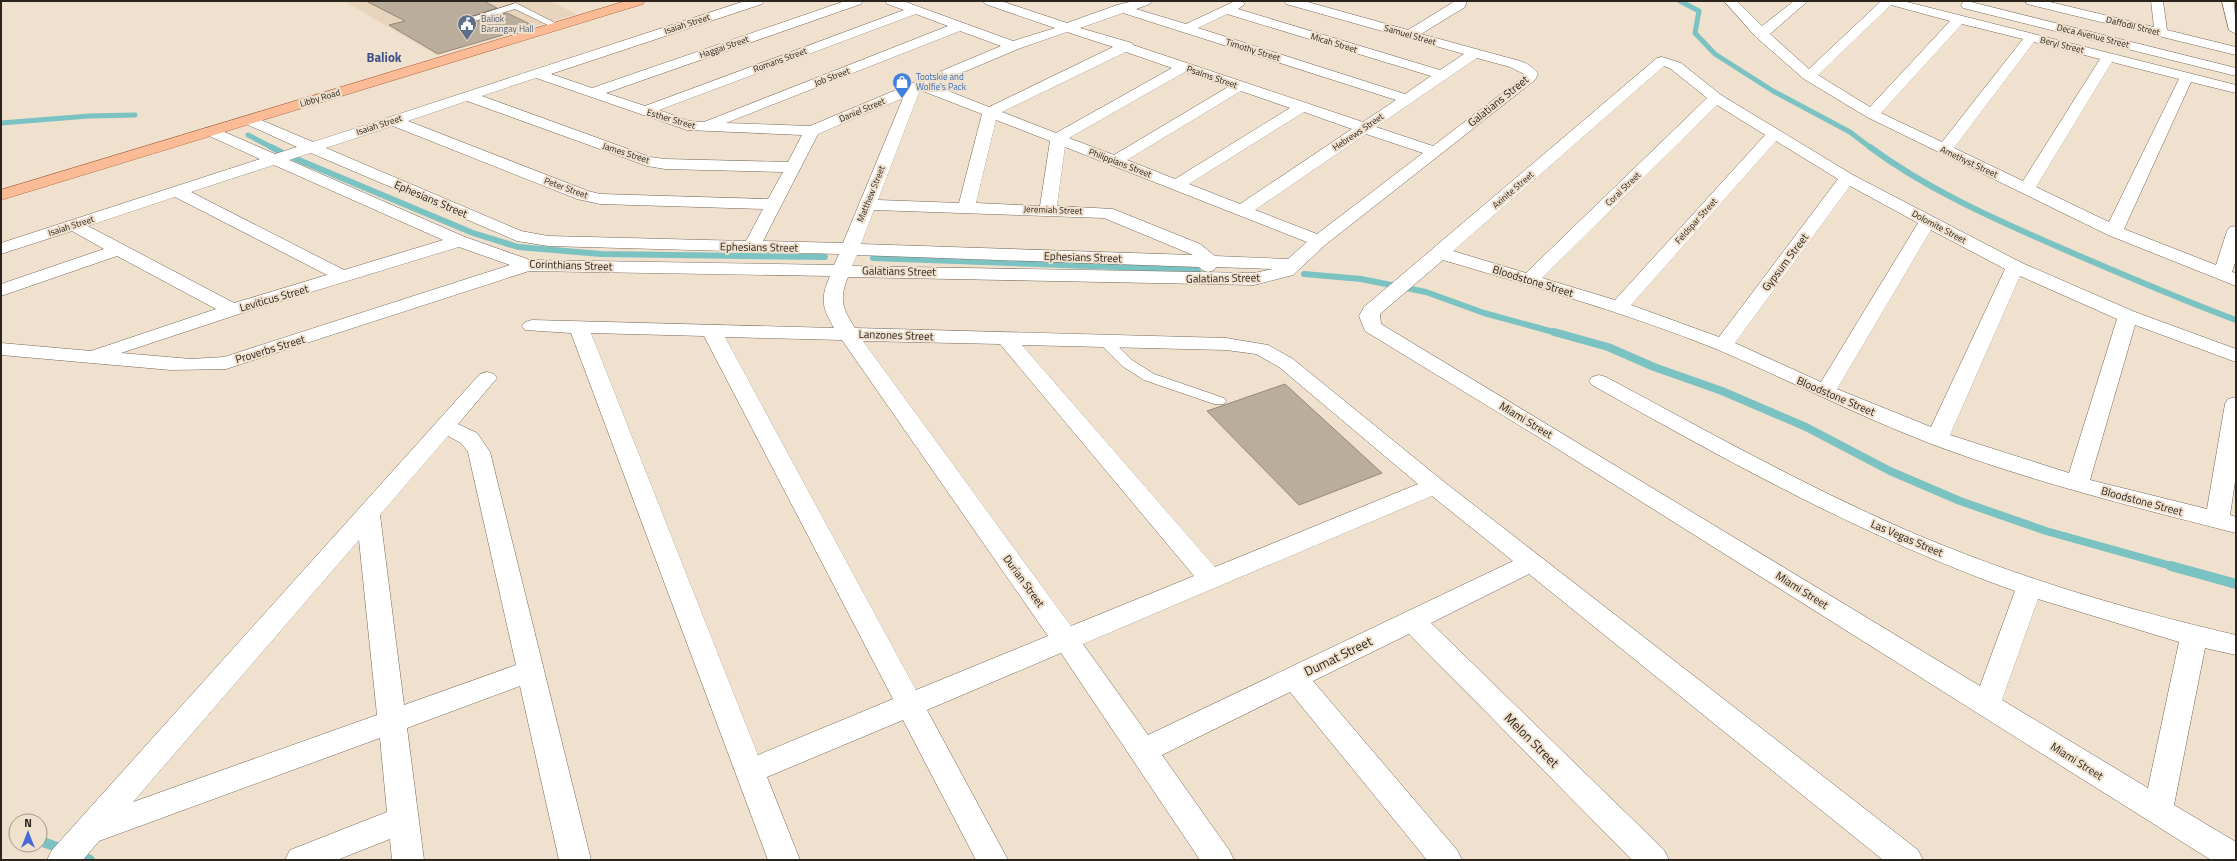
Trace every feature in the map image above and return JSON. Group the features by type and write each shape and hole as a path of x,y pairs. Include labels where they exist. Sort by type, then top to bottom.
{"main road":[{"name":"Libby Road","path":"2,192 249,120 639,1"}],"street":[{"name":"Isaiah Street","path":"1,249 758,1"},
{"name":"Haggai Street","path":"591,93 857,1"},
{"path":"891,1 1013,46"},
{"name":"Psalms Street","path":"989,1 1126,46 1183,67 1435,152"},
{"name":"Timothy Street","path":"1100,1 1407,99"},
{"name":"Daniel Street","path":"812,131 1013,46 1146,1"},
{"path":"1186,29 1246,1"},
{"name":"Samuel Street","path":"1290,1 1515,64 1530,71"},
{"path":"1409,35 1461,4 1461,1"},
{"name":"Amethyst Street","path":"1730,1 1761,34 1809,76 1872,114 2114,231 2229,277"},
{"path":"1761,34 1802,1"},
{"path":"1809,76 1888,1"},
{"name":"Beryl Street","path":"1888,1 2236,89"},
{"name":"Daffodil Street","path":"2030,1 2078,7 2161,33 2236,51"},
{"path":"2157,1 2161,33"},
{"path":"2228,1 2236,30"},
{"name":"Deca Avenue Street","path":"1961,2 2185,57 2236,72"},
{"name":"Romans Street","path":"644,111 916,10"},
{"name":"Micah Street","path":"1226,10 1442,75"},
{"path":"1872,114 1959,19"},
{"name":"Job Street","path":"703,127 961,26"},
{"path":"1944,150 2031,37"},
{"path":"966,208 990,112 1126,46"},
{"name":"Hebrews Street","path":"1242,211 1475,53"},
{"path":"2026,189 2108,57"},
{"name":"Deca Avenue Street","path":"2185,57 2236,67"},
{"name":"Dolomite Street","path":"1662,61 1676,66 1716,98 1774,134 1847,178 1927,222 2015,267 2128,316 2236,356"},
{"name":"Axinite Street","path":"1369,321 1370,311 1440,253 1662,61"},
{"path":"1048,210 1058,138 1183,67"},
{"name":"Galatians Street","path":"841,270 1208,270 1239,280 1270,276 1286,271 1294,265 1319,241 1528,80 1531,77 1530,71"},
{"name":"Esther Street","path":"536,74 676,122 703,127 812,131"},
{"path":"2114,231 2187,76"},
{"name":"Philippians Street","path":"917,86 1058,138 1319,241"},
{"name":"Matthew Street","path":"831,301 849,249 917,86"},
{"path":"1115,161 1239,86"},
{"name":"James Street","path":"466,96 647,161 665,164 794,167"},
{"name":"Coral Street","path":"1529,280 1716,98"},
{"path":"1177,185 1302,107"},
{"name":"Ephesians Street","path":"249,120 518,236 548,241 849,249 1208,270"},
{"name":"Peter Street","path":"392,120 583,195 600,199 774,204"},
{"path":"210,131 273,160"},
{"path":"752,246 812,131"},
{"name":"Feldspar Street","path":"1619,307 1774,134"},
{"name":"Corinthians Street","path":"273,160 459,241 528,265 841,270"},
{"name":"Gypsum Street","path":"1723,346 1847,178"},
{"path":"176,191 344,277"},
{"name":"Jeremiah Street","path":"867,205 1048,210 1095,212 1117,215 1203,253 1208,270"},
{"path":"1825,392 1927,222"},
{"path":"73,225 117,250 232,310"},
{"path":"2229,277 2236,231"},
{"name":"Leviticus Street","path":"90,357 232,310 459,241"},
{"path":"1,290 117,250"},
{"name":"Bloodstone Street","path":"1440,253 1619,307 1723,346 1825,392 1937,438 2077,484 2226,523"},
{"name":"Proverbs Street","path":"1,349 191,365 226,362 528,265"},
{"path":"1937,438 2015,267"},
{"name":"Durian Street","path":"831,301 848,334 1066,640 1218,860"},
{"path":"2077,484 2128,316"},
{"name":"Miami Street","path":"1369,321 1380,332 1553,436 2236,859"},
{"name":"Lanzones Street","path":"532,326 1226,344 1261,349 1286,362 1435,486 1533,562 1907,860"},
{"path":"579,327 784,860"},
{"path":"711,330 992,860"},
{"path":"1005,338 1211,579"},
{"path":"63,860 487,378"},
{"name":"Las Vegas Street","path":"1599,381 1740,458 1854,516 1913,542 2030,586 2194,636 2236,645"},
{"path":"2226,523 2236,404"},
{"path":"443,428 466,434 474,441 479,452 575,860"},
{"path":"750,771 1435,486"},
{"path":"368,513 408,860"},
{"name":"Dumat Street","path":"1143,751 1533,562"},
{"path":"1987,704 2030,586"},
{"name":"Melon Street","path":"1412,621 1653,860"},
{"path":"2158,811 2194,636"},
{"path":"88,832 531,672"},
{"path":"1294,678 1446,860"},
{"path":"301,860 403,820"}],"lane":[{"path":"466,20 516,6 557,26"},
{"path":"1105,341 1127,363 1149,377 1219,401"}],"shaded area":[{"path":"344,1 550,1 577,14 436,55"}],"building":[{"path":"366,1 484,1 497,8 463,19 462,21 467,24 507,13 534,26 438,54 389,25 405,21"},
{"path":"1285,384 1382,473 1299,505 1207,411"}],"waterway":[{"path":"1680,1 1699,11 1695,33 1715,54 1773,91 1850,132 1871,148"},
{"path":"1,123 89,116 135,115"},
{"path":"248,135 273,148"},
{"path":"1870,147 1913,176 1982,212 2122,274 2236,320"},
{"path":"273,148 281,152"},
{"path":"294,158 473,233 518,247 601,254 825,257"},
{"path":"873,258 1198,270"},
{"path":"1304,274 1361,279 1426,292 1484,313 1557,333"},
{"path":"1554,332 1608,347 1654,367 1722,391 1806,427 1890,471 1960,501 2046,531 2175,567"},
{"path":"2171,566 2236,584"},
{"path":"48,844 57,847"},
{"path":"84,857 90,860"}],"place":[{"name":"Baliok Barangay Hall","path":"467,41"},
{"name":"Tootskie and Wolfie's Pack","path":"902,99"}],"district":[{"name":"Baliok","path":"384,57"}]}
